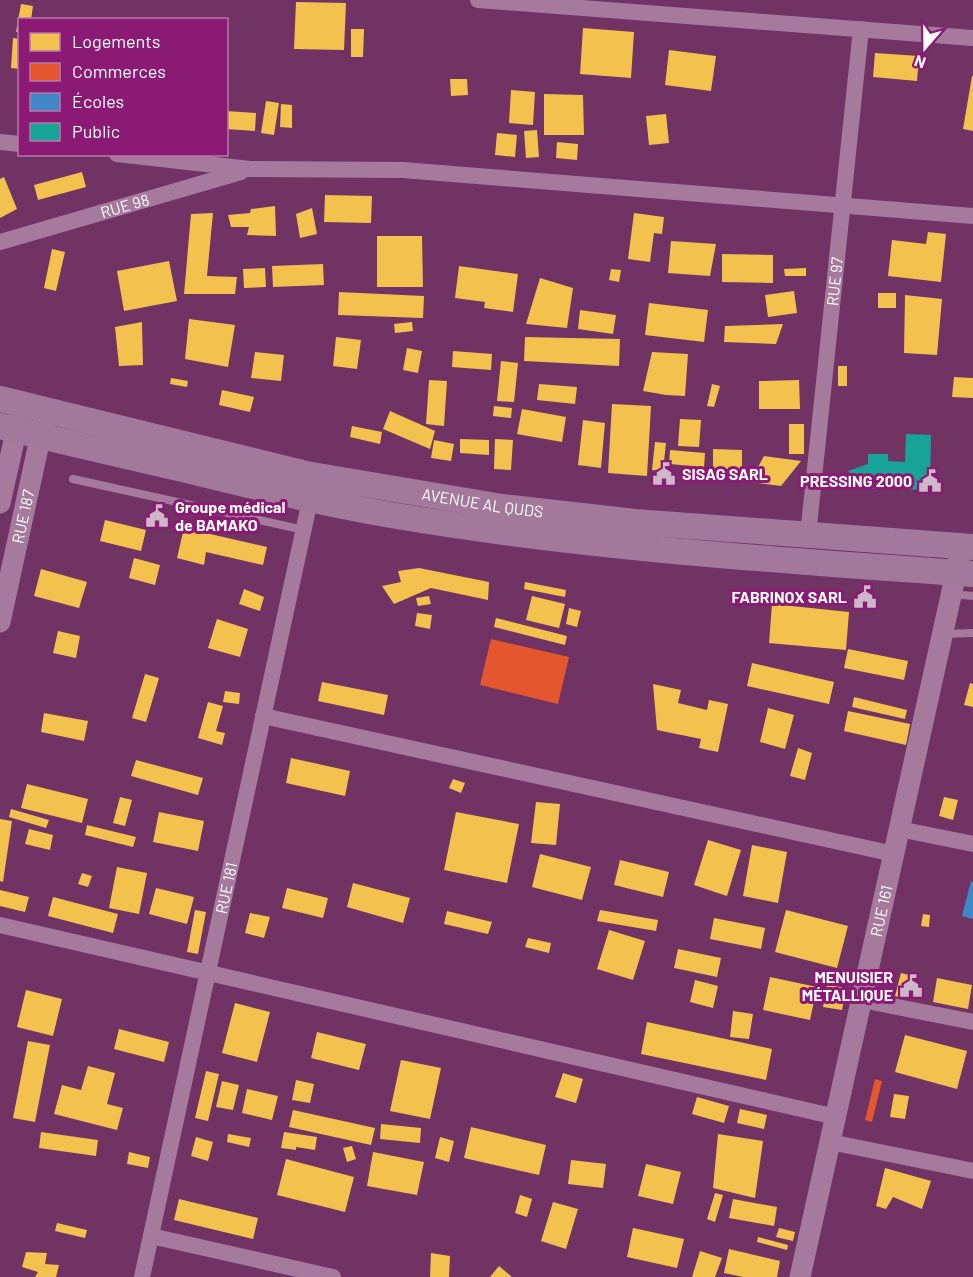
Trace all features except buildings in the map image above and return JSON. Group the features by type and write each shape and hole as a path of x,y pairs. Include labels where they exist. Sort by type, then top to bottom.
{"main road":[{"name":"AVENUE AL QUDS","path":"11,402 306,474 502,507 635,522 968,546"},
{"name":"AVENUE AL QUDS","path":"19,430 310,500 392,515 633,547 960,580"}],"street":[{"path":"478,0 973,38"},
{"name":"RUE 97","path":"808,535 861,28"},
{"path":"0,142 18,144"},
{"path":"135,156 250,169 403,170 973,216"},
{"name":"RUE 98","path":"0,242 250,169"},
{"name":"RUE 187","path":"0,622 19,430 11,402"},
{"name":"RUE 187","path":"0,502 19,430 46,410"},
{"name":"RUE 181","path":"142,1277 310,500"},
{"name":"RUE 161","path":"800,1277 942,634 960,580 968,546"},
{"path":"263,716 894,854"},
{"path":"899,829 973,844"},
{"path":"0,925 836,1117"},
{"path":"862,1000 973,1022"},
{"path":"830,1142 973,1171"},
{"path":"151,1236 333,1277"}],"lane":[{"path":"73,479 304,530"},
{"name":"AVENUE AL QUDS","path":"960,580 973,596"},
{"path":"942,634 973,633"}],"place":[{"name":"SISAG SARL","path":"664,474"},
{"name":"PRESSING 2000","path":"930,481"},
{"name":"Groupe médical de BAMAKO","path":"157,516"},
{"name":"FABRINOX SARL","path":"865,597"},
{"name":"MENUISIER MÉTALLIQUE","path":"911,986"}]}
